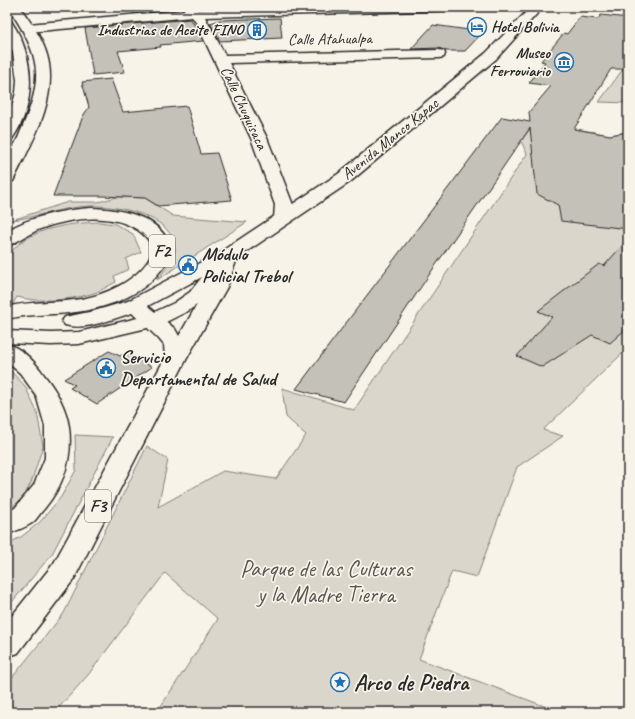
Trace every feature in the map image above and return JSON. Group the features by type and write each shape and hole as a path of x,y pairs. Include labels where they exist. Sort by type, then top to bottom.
{"main road":[{"path":"7,177 31,126 39,102 43,74 41,56 28,28 14,7"},
{"path":"28,28 192,10 461,7"},
{"name":"Avenida Manco Kapac","path":"7,314 28,321 45,323 64,322 96,317 134,305 229,255 344,178 374,154 490,56 537,7"},
{"name":"Calle Chuquisaca","path":"192,10 200,18 222,59 260,138 284,205 283,218"},
{"path":"7,24 20,50 24,72 21,102 7,136"},
{"name":"Calle Atahualpa","path":"222,59 438,54"},
{"name":"F2","path":"7,240 30,226 45,221 91,213 104,214 130,218 144,225 154,233 159,241 162,252 154,268 138,282 114,295 90,303 62,308 28,309 7,314"},
{"path":"176,358 217,287 229,255"},
{"name":"Avenida Manco Kapac","path":"7,337 51,339 79,338 153,321 181,307 197,296 229,255"},
{"path":"134,305 167,334 175,345 176,358"},
{"path":"7,351 28,368 47,394 57,426 57,458 46,489 24,515 7,524"},
{"name":"F3","path":"7,644 64,571 176,358"}],"green space":[{"path":"623,69 628,69 628,103 599,102"},
{"name":"Parque de las Culturas y la Madre Tierra","path":"548,124 610,135 628,132 628,348 543,430 563,436 517,467 477,577 452,571 419,659 560,712 157,712 218,619 165,573 88,675 55,712 7,712 7,684 64,613 147,446 168,460 158,507 223,471 276,479 306,435 286,417 282,388 354,410 527,154 521,141 530,129 544,131"},
{"path":"117,197 145,198 173,216 247,222 157,280 171,261 175,249 172,237 165,228 155,220 142,214 128,210 90,206 70,208 12,220 68,202 98,202"},
{"path":"99,222 115,224 133,234 141,252 126,259 129,269 114,276 116,282 94,293 73,298 35,300 17,297 7,314 6,267 12,251 21,242 33,235 60,226"},
{"path":"7,367 25,386 37,412 43,446 31,483 22,499 7,511"},
{"path":"75,435 113,437 52,554 7,608 7,544 21,537 40,522 61,497 76,470"}],"building":[{"path":"131,7 180,7 182,9 133,13"},
{"path":"601,15 628,18 628,69 611,69 574,129 610,135 628,132 628,229 561,221 558,205 537,194 530,128 344,402 296,389 502,117 530,122 529,112 551,86 529,83 545,62 541,61 564,33 567,34 580,17 598,19"},
{"name":"Industrias de Aceite FINO","path":"280,18 282,38 220,41 210,23 220,20"},
{"path":"191,19 203,41 118,51 125,72 93,75 85,28"},
{"path":"433,25 483,32 465,51 446,51 439,48 411,49"},
{"path":"111,79 123,112 187,106 201,154 217,153 232,200 158,206 145,198 53,196 83,116 89,107 82,82"},
{"path":"628,239 628,327 610,343 592,335 542,367 517,356 552,317 538,311 599,264 604,266"},
{"path":"109,351 120,356 126,353 152,367 97,404 70,388 75,385 64,379"}],"place":[{"name":"Hotel Bolivia","path":"477,27"},
{"name":"Industrias de Aceite FINO","path":"257,30"},
{"name":"Museo Ferroviario","path":"564,62"},
{"name":"Módulo Policial Trebol","path":"188,265"},
{"name":"Servicio Departamental de Salud","path":"106,368"},
{"name":"Arco de Piedra","path":"340,682"}]}
